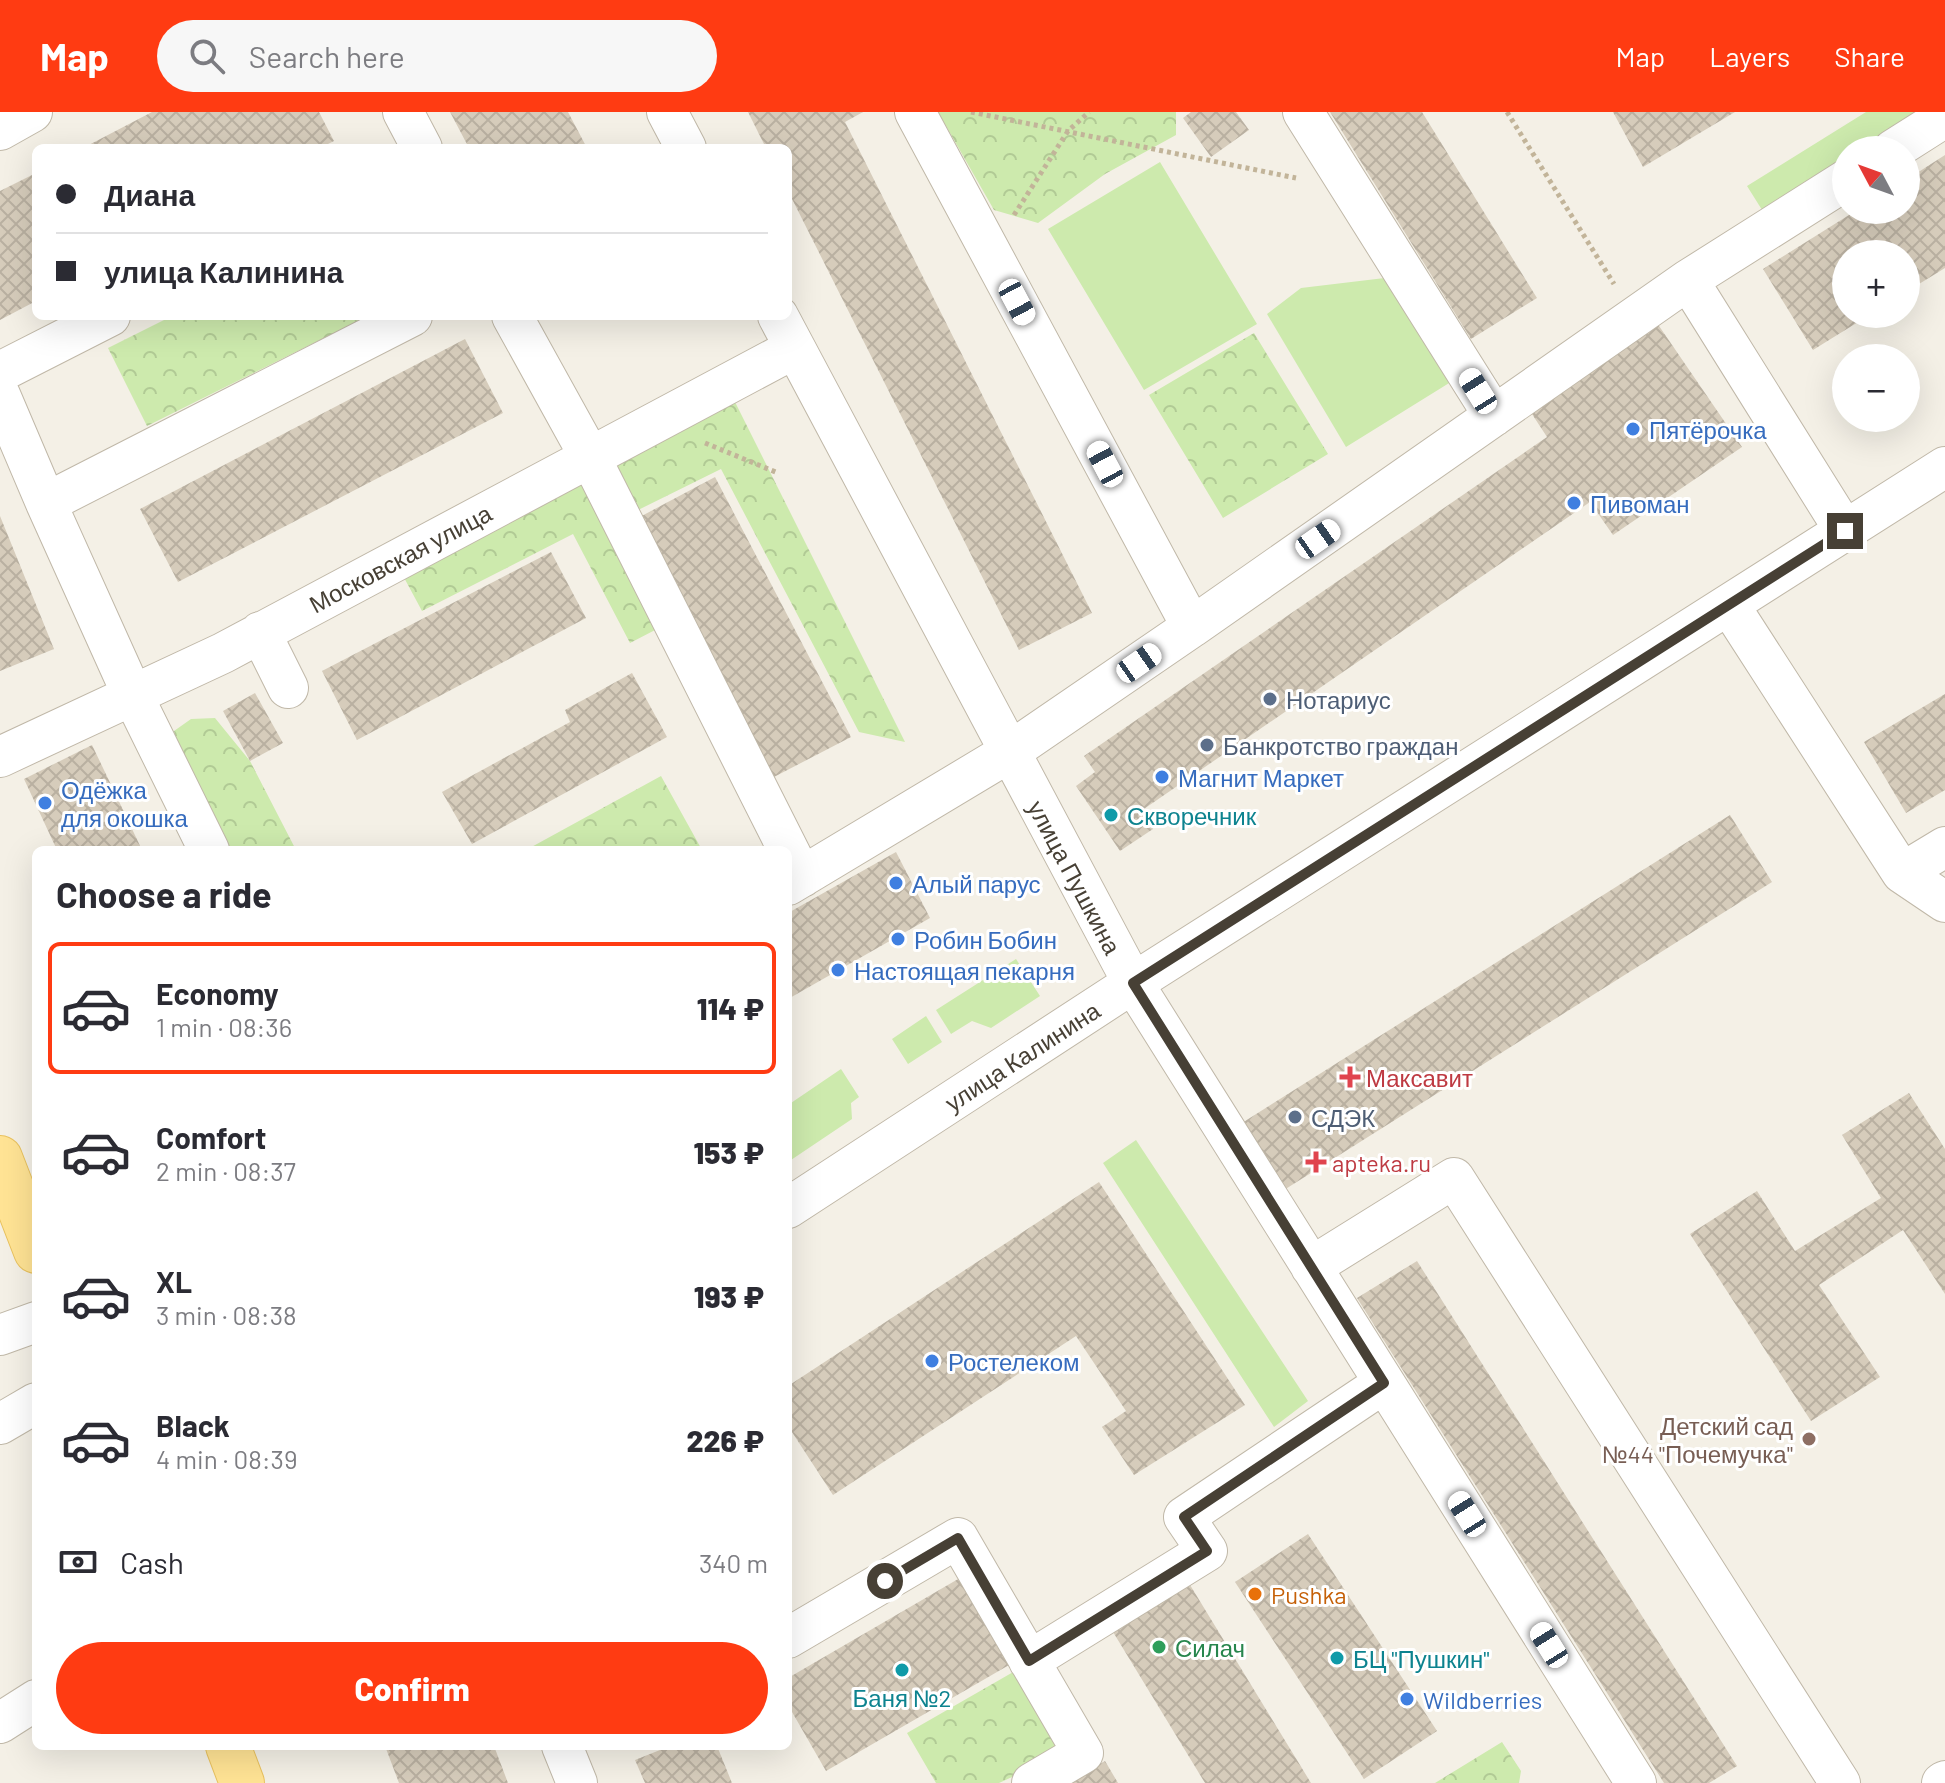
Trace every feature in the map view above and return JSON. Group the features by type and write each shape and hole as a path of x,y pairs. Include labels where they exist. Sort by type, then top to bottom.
{"main road":[{"path":"0,1158 32,1241"},
{"path":"230,1750 242,1783"}],"street":[{"path":"0,130 32,112"},
{"path":"403,112 420,144"},
{"path":"667,112 684,144"},
{"path":"915,112 1192,627"},
{"path":"1303,112 1494,416"},
{"path":"1915,136 1945,117"},
{"path":"795,881 1008,753 1634,316 1832,189"},
{"path":"1688,280 1845,531"},
{"path":"0,372 102,320"},
{"path":"46,503 404,320"},
{"path":"514,320 590,457 778,846"},
{"name":"Московская улица","path":"0,757 133,696 260,632 656,423 786,332"},
{"name":"улица Пушкина","path":"786,332 1133,983 1630,1781"},
{"path":"0,395 133,696 207,846"},
{"name":"улица Калинина","path":"792,1205 1133,983 1945,467"},
{"path":"1729,605 1902,873 1945,902"},
{"path":"260,632 288,688"},
{"path":"1902,873 1945,847"},
{"path":"1311,1267 1454,1178 1840,1783"},
{"path":"0,1335 32,1323"},
{"path":"1029,1661 1207,1551 1184,1517 1384,1383"},
{"path":"0,1424 32,1405"},
{"path":"792,1636 958,1538 1083,1753 1032,1783"},
{"path":"0,1723 32,1703"},
{"path":"564,1750 577,1783"}],"path":[{"path":"971,112 1351,189"},
{"path":"1003,275 1011,220 1068,131 1089,112"},
{"path":"1507,112 1634,316"},
{"path":"656,423 778,473"}],"green space":[{"path":"938,112 1176,112 1176,135 1105,174 1038,223 994,210"},
{"path":"1866,112 1940,112 1902,136 1832,136 1832,181 1769,221 1747,186"},
{"path":"1160,162 1257,324 1144,390 1048,229"},
{"path":"1393,277 1454,380 1346,447 1267,314 1301,288"},
{"path":"164,320 360,320 147,426 108,348"},
{"path":"1254,333 1328,454 1223,518 1149,395"},
{"path":"732,396 905,742 859,732 721,469 628,515 601,464"},
{"path":"581,479 657,629 630,643 573,534 422,611 401,572"},
{"path":"215,718 250,761 294,846 226,846 178,753 174,731 191,719"},
{"path":"661,776 700,846 533,846"},
{"path":"1016,959 1040,996 991,1028 972,1021 951,1034 936,1010"},
{"path":"926,1016 942,1042 908,1064 892,1039"},
{"path":"841,1069 859,1097 851,1103 852,1119 792,1159 792,1102"},
{"path":"1136,1140 1308,1401 1274,1427 1103,1163"},
{"path":"1020,1668 1069,1751 999,1783 936,1783 907,1733"},
{"path":"1502,1742 1521,1771 1519,1783 1435,1783"}],"building":[{"path":"152,112 319,112 334,141 328,144 91,144"},
{"path":"450,112 568,112 585,144 467,144"},
{"path":"748,112 863,112 845,122 1092,613 1019,650 792,199 792,144 764,144"},
{"path":"1191,112 1236,112 1249,130 1211,157 1183,118"},
{"path":"1330,112 1422,112 1537,298 1471,339"},
{"path":"1613,112 1735,112 1643,167"},
{"path":"1945,155 1945,268 1920,283 1920,240 1832,240 1832,328 1848,328 1813,350 1763,269 1835,224 1920,224 1920,171"},
{"path":"32,175 32,303 0,320 0,191"},
{"path":"1657,323 1742,447 1613,535 1590,502 1141,811 1153,829 1120,851 1076,786 1095,772 1084,756 1547,437 1530,411"},
{"path":"465,339 503,413 178,582 140,509"},
{"path":"715,477 851,737 772,778 636,519"},
{"path":"0,516 54,649 0,671"},
{"path":"551,552 586,618 357,740 322,671"},
{"path":"632,673 667,737 472,844 442,792 570,722 565,710"},
{"path":"255,693 283,743 250,761 223,711"},
{"path":"1945,694 1945,790 1906,813 1864,742"},
{"path":"92,745 140,846 55,846 24,779"},
{"path":"1730,815 1772,882 1284,1190 1242,1123"},
{"path":"896,852 930,918 792,997 792,911"},
{"name":"Детский сад №44 \"Почемучка\"","path":"1909,1093 1945,1149 1945,1294 1903,1230 1819,1285 1880,1377 1811,1421 1690,1234 1757,1191 1795,1251 1881,1198 1842,1135"},
{"name":"Ростелеком","path":"1099,1182 1245,1405 1134,1475 1102,1427 1126,1411 1076,1336 833,1495 792,1432 792,1383"},
{"path":"1417,1261 1737,1766 1709,1783 1664,1783 1357,1298"},
{"name":"БЦ \"Пушкин\"","path":"1308,1534 1437,1731 1364,1779 1235,1582"},
{"name":"Баня №2","path":"965,1575 1016,1661 826,1771 792,1712 792,1676"},
{"path":"1187,1580 1311,1783 1205,1783 1110,1627"},
{"path":"387,1750 496,1750 508,1783 399,1783"},
{"path":"660,1750 719,1750 732,1783 645,1783 635,1760"},
{"path":"1105,1761 1118,1783 1070,1783"}],"place":[{"name":"Пятёрочка","path":"1633,429"},
{"name":"Пивоман","path":"1574,503"},
{"name":"Нотариус","path":"1270,699"},
{"name":"Банкротство граждан","path":"1207,745"},
{"name":"Магнит Маркет","path":"1162,777"},
{"name":"Одёжка для окошка","path":"45,803"},
{"name":"Скворечник","path":"1111,815"},
{"name":"Алый парус","path":"896,883"},
{"name":"Робин Бобин","path":"898,939"},
{"name":"Настоящая пекарня","path":"838,970"},
{"name":"Максавит","path":"1350,1077"},
{"name":"СДЭК","path":"1295,1117"},
{"name":"apteka.ru","path":"1316,1162"},
{"name":"Ростелеком","path":"932,1361"},
{"name":"Детский сад №44 \"Почемучка\"","path":"1809,1439"},
{"name":"Pushka","path":"1255,1594"},
{"name":"Силач","path":"1159,1647"},
{"name":"БЦ \"Пушкин\"","path":"1337,1658"},
{"name":"Баня №2","path":"902,1670"},
{"name":"Wildberries","path":"1407,1699"}],"route":[{"path":"885,1581 958,1538 1029,1661 1207,1551 1184,1517 1325,1426 1384,1383 1133,983 1845,531"}]}
